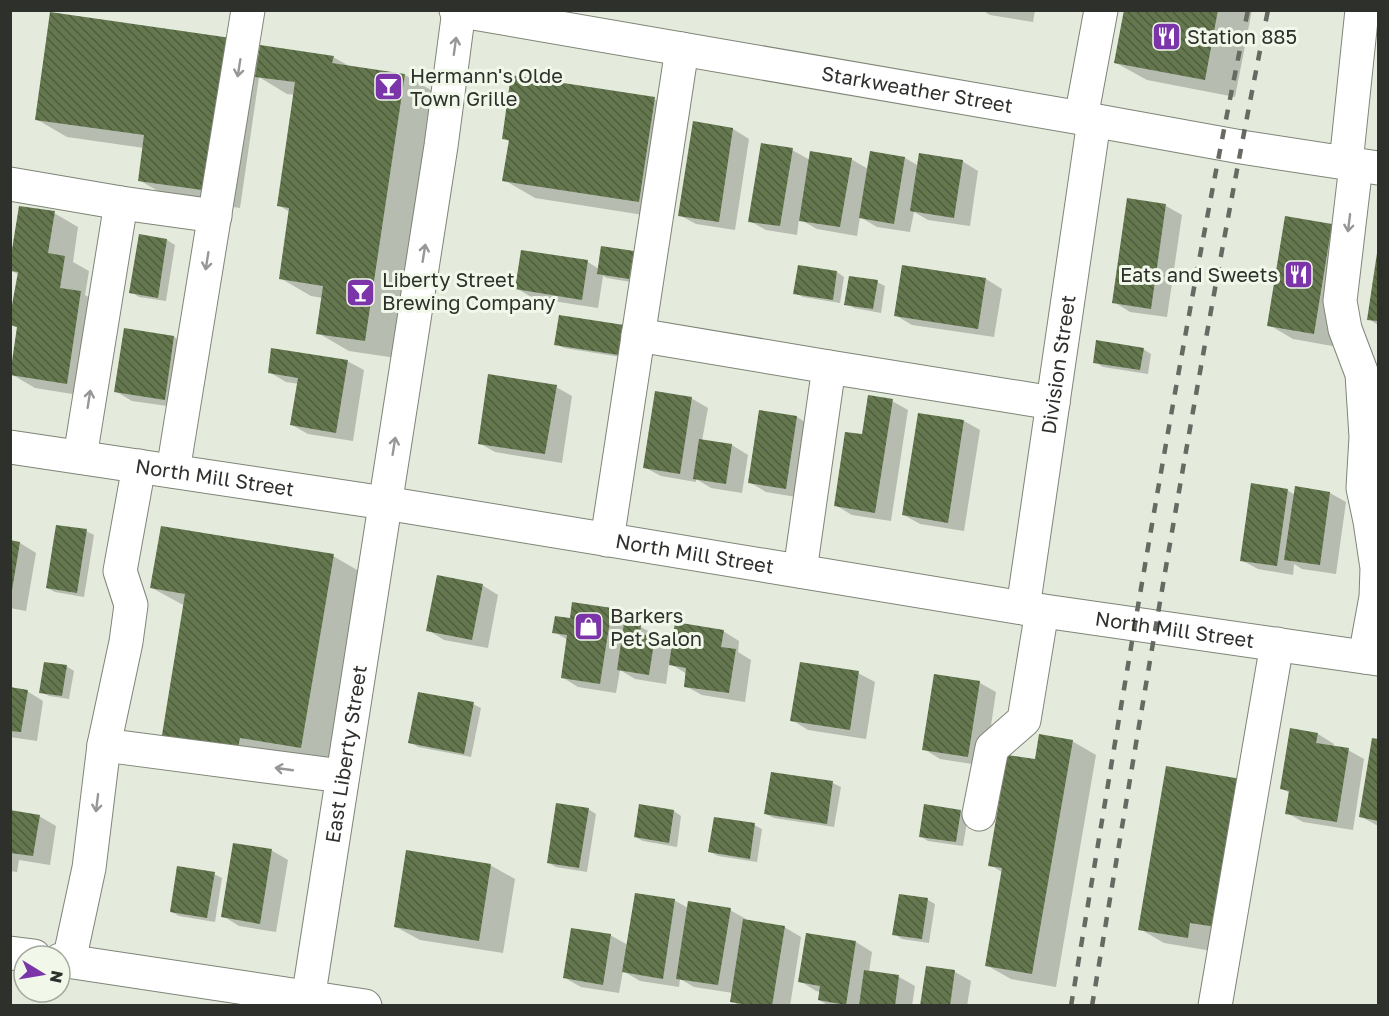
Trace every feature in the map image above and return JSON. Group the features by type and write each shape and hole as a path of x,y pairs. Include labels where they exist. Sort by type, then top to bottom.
{"street":[{"path":"173,471 248,10"},
{"name":"Division Street","path":"979,814 992,748 1024,720 1032,609 1053,403 1101,10"},
{"path":"1362,10 1360,165 1341,301 1345,329 1370,369 1363,488 1377,560 1372,658"},
{"name":"Starkweather Street","path":"458,11 1241,147 1360,165"},
{"name":"East Liberty Street","path":"308,1001 441,146 458,11"},
{"path":"607,540 682,49"},
{"path":"10,184 215,216"},
{"path":"80,457 121,203"},
{"path":"638,335 1053,403"},
{"path":"800,571 829,367"},
{"name":"North Mill Street","path":"10,447 385,504 1032,609 1372,658"},
{"path":"69,944 89,868 104,744 126,642 131,605 120,571 139,466"},
{"path":"1215,1005 1276,645"},
{"path":"104,744 342,776"},
{"path":"72,962 308,1001 365,1005"}],"building":[{"name":"Station 885","path":"1124,10 1218,10 1205,80 1114,63"},
{"path":"50,12 231,38 209,191 138,181 144,135 35,120"},
{"path":"260,45 334,56 332,63 405,74 365,341 316,334 323,286 279,279 289,208 277,206 295,82 255,77"},
{"path":"511,75 655,97 639,202 502,181 509,140 502,139"},
{"path":"693,121 733,128 719,222 678,216"},
{"path":"761,143 793,148 780,226 748,222"},
{"path":"810,151 852,158 840,227 799,221"},
{"path":"870,151 905,157 894,224 859,218"},
{"path":"919,153 963,160 954,218 910,211"},
{"path":"1127,198 1166,204 1151,309 1112,303"},
{"path":"19,206 55,211 48,253 65,256 60,288 81,291 67,384 10,375 17,327 10,325 10,316 18,272 10,271 10,262"},
{"name":"Eats and Sweets","path":"1285,216 1332,224 1314,334 1267,326"},
{"path":"139,234 167,239 158,298 129,293"},
{"path":"601,246 634,251 629,279 597,274"},
{"path":"521,250 588,260 582,300 515,289"},
{"path":"1378,253 1378,321 1367,320"},
{"path":"798,265 837,271 833,300 793,294"},
{"path":"902,265 986,278 978,329 894,316"},
{"path":"849,276 878,280 873,309 844,305"},
{"path":"559,315 624,325 619,355 554,345"},
{"path":"124,328 174,336 165,400 114,392"},
{"path":"1096,340 1144,348 1140,370 1093,363"},
{"path":"271,348 348,360 336,433 290,425 298,378 268,373"},
{"path":"488,374 557,385 545,454 478,444"},
{"path":"655,391 692,397 680,474 643,468"},
{"path":"868,395 893,399 875,513 834,506 845,432 862,434"},
{"path":"759,410 797,416 786,489 748,483"},
{"path":"918,413 964,420 948,523 902,515"},
{"path":"699,439 732,444 726,484 693,479"},
{"path":"1251,483 1288,489 1277,566 1240,561"},
{"path":"1295,486 1330,492 1320,565 1284,560"},
{"path":"56,525 87,529 77,593 46,588"},
{"path":"161,526 334,554 301,748 240,738 237,753 161,741 185,594 150,588"},
{"path":"10,540 20,542 12,590 10,589"},
{"path":"437,575 483,584 472,640 426,631"},
{"path":"572,602 612,608 600,684 561,678 567,635 552,633 555,616 570,618"},
{"path":"675,622 724,630 721,647 736,649 729,693 684,687 686,668 669,665"},
{"path":"624,623 641,625 640,634 655,636 649,675 617,670"},
{"path":"44,662 67,665 62,696 39,693"},
{"path":"800,662 859,671 850,730 790,721"},
{"path":"934,674 980,681 968,757 922,750"},
{"path":"10,687 28,690 21,732 10,731"},
{"path":"418,692 474,702 464,754 408,743"},
{"path":"1290,728 1318,733 1316,743 1349,748 1337,822 1285,814 1289,791 1280,789"},
{"path":"1039,734 1073,740 1032,974 985,966 1002,868 988,866 1007,755 1035,759"},
{"path":"1372,738 1378,739 1378,821 1359,817"},
{"path":"1166,766 1241,779 1216,927 1190,923 1188,938 1138,930"},
{"path":"771,772 833,781 827,824 764,814"},
{"path":"556,803 589,808 579,868 547,863"},
{"path":"639,804 674,810 669,843 634,837"},
{"path":"924,804 961,810 956,842 919,837"},
{"path":"10,810 40,815 33,856 10,853"},
{"path":"714,817 755,823 750,859 708,852"},
{"path":"233,843 272,849 260,924 221,917"},
{"path":"406,850 491,864 479,941 394,927"},
{"path":"177,866 215,872 207,918 170,912"},
{"path":"635,893 675,899 663,979 622,972"},
{"path":"899,894 928,898 922,939 892,935"},
{"path":"688,901 731,908 718,985 676,979"},
{"path":"743,919 785,926 772,1006 730,1002"},
{"path":"571,928 611,934 603,985 563,978"},
{"path":"806,933 856,941 846,1005 818,1000 820,986 798,982"},
{"path":"926,966 955,970 950,1006 920,1006"},
{"path":"864,970 899,975 895,1006 859,1006"}],"railway":[{"path":"1071,1006 1177,382 1248,10"},
{"path":"1092,1006 1198,383 1268,10"}],"place":[{"name":"Station 885","path":"1166,37"},
{"name":"Hermann's Olde Town Grille","path":"389,87"},
{"name":"Eats and Sweets","path":"1299,275"},
{"name":"Liberty Street Brewing Company","path":"361,292"},
{"name":"Barkers Pet Salon","path":"589,627"}]}
